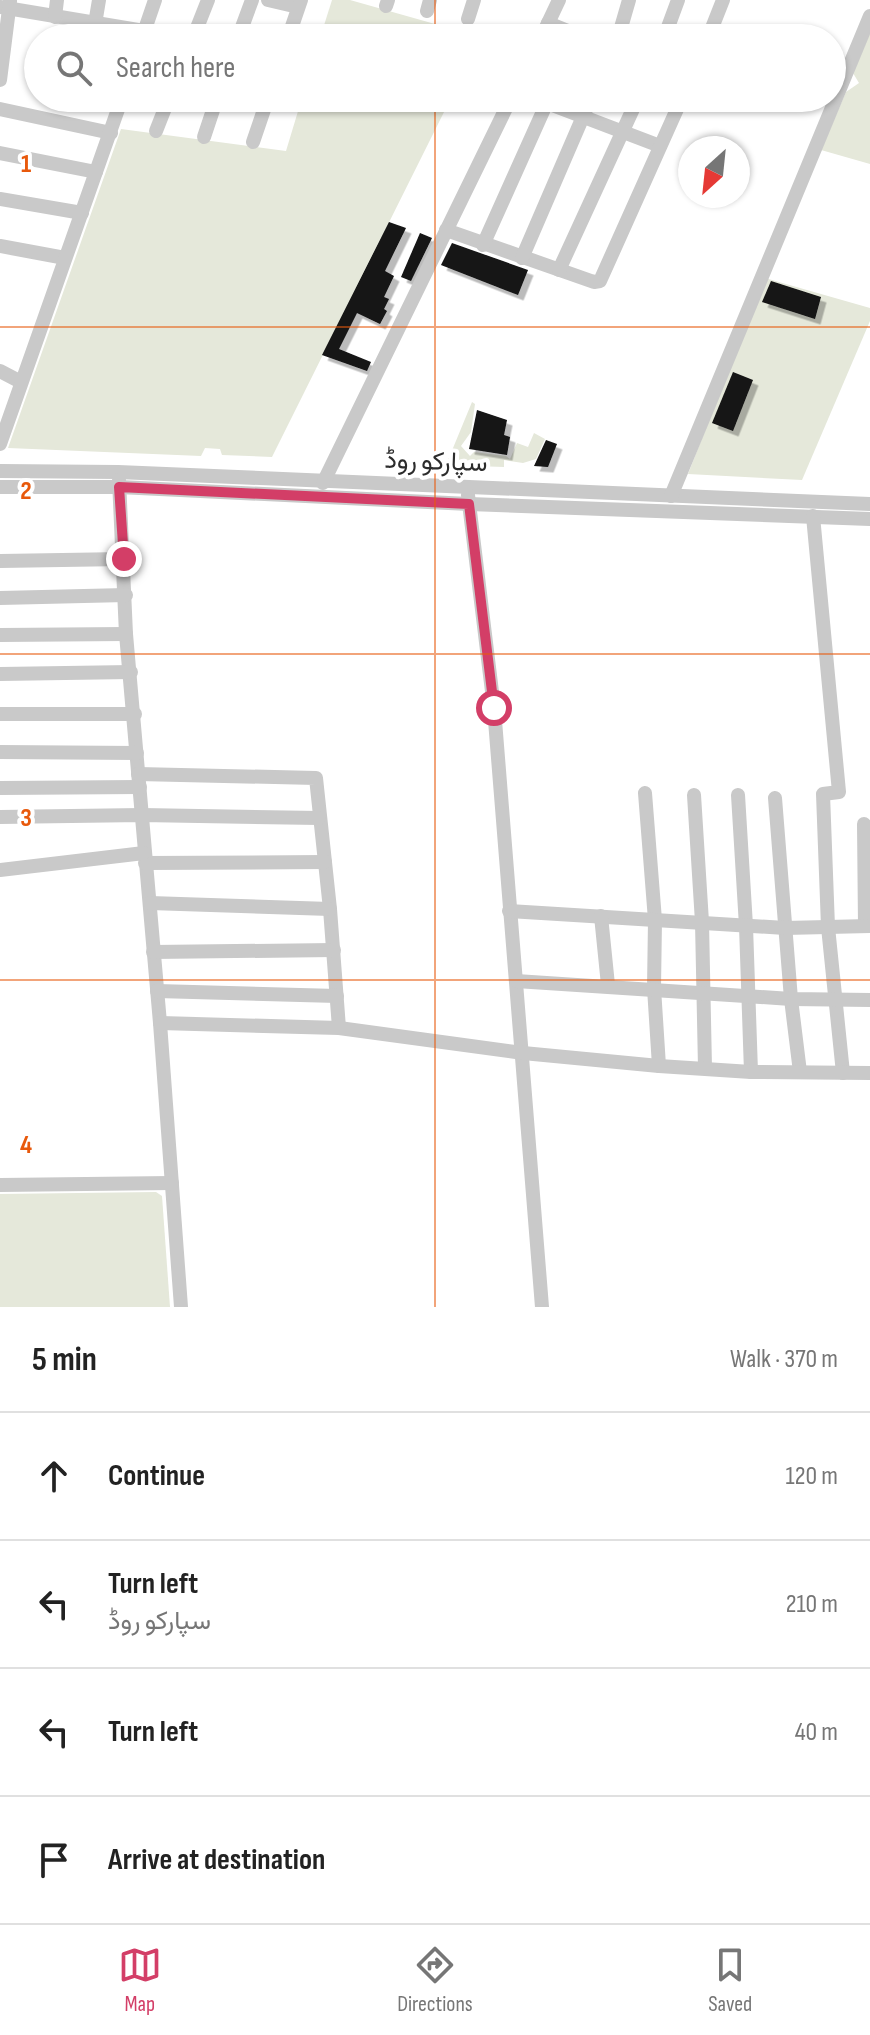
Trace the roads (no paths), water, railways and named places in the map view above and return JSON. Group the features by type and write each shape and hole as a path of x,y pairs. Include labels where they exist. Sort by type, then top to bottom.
{"street":[{"path":"55,17 57,0"},
{"path":"0,80 6,5 95,24 99,0"},
{"path":"147,24 155,0"},
{"path":"199,24 208,0"},
{"path":"243,24 252,0"},
{"path":"268,0 300,4 293,24"},
{"path":"468,19 474,0"},
{"path":"548,23 559,0"},
{"path":"622,24 629,0"},
{"path":"669,24 678,0"},
{"path":"714,24 723,0"},
{"path":"846,74 870,16"},
{"path":"0,109 111,133"},
{"path":"0,444 118,112"},
{"path":"156,131 163,112"},
{"path":"204,137 212,112"},
{"path":"253,142 263,112"},
{"path":"323,483 504,112"},
{"path":"483,245 543,112"},
{"path":"572,112 660,146"},
{"path":"522,258 585,112"},
{"path":"559,270 632,112"},
{"path":"446,230 594,282 600,281 676,112"},
{"path":"671,496 830,112"},
{"path":"0,153 96,172"},
{"path":"0,199 82,213"},
{"path":"0,246 65,258"},
{"path":"0,371 21,382"},
{"name":"سپارکو روڈ","path":"0,471 469,504 870,519"},
{"path":"119,480 126,634 135,714 181,1307"},
{"name":"سپارکو روڈ","path":"0,487 119,480 323,483 870,504"},
{"path":"467,487 494,708 542,1307"},
{"path":"813,516 839,792 823,794 833,999 843,1073"},
{"path":"0,561 124,559"},
{"path":"0,598 126,595"},
{"path":"0,635 126,634"},
{"path":"0,674 131,672"},
{"path":"0,714 135,714"},
{"path":"0,752 137,753"},
{"path":"0,788 139,780 312,776 318,781 339,1028"},
{"path":"645,793 655,920 654,988 659,1066"},
{"path":"694,795 702,922 705,1068"},
{"path":"738,795 751,1072"},
{"path":"775,798 800,1072"},
{"path":"0,817 142,815 319,818"},
{"path":"509,911 785,928 867,926 864,824"},
{"path":"0,870 145,858 325,862"},
{"path":"150,903 330,909"},
{"path":"601,916 608,985"},
{"path":"153,952 334,950"},
{"path":"516,981 791,999 870,1000"},
{"path":"157,991 337,996"},
{"path":"160,1023 339,1028 523,1053 659,1066 751,1072 870,1073"},
{"path":"0,1185 172,1183"}]}
